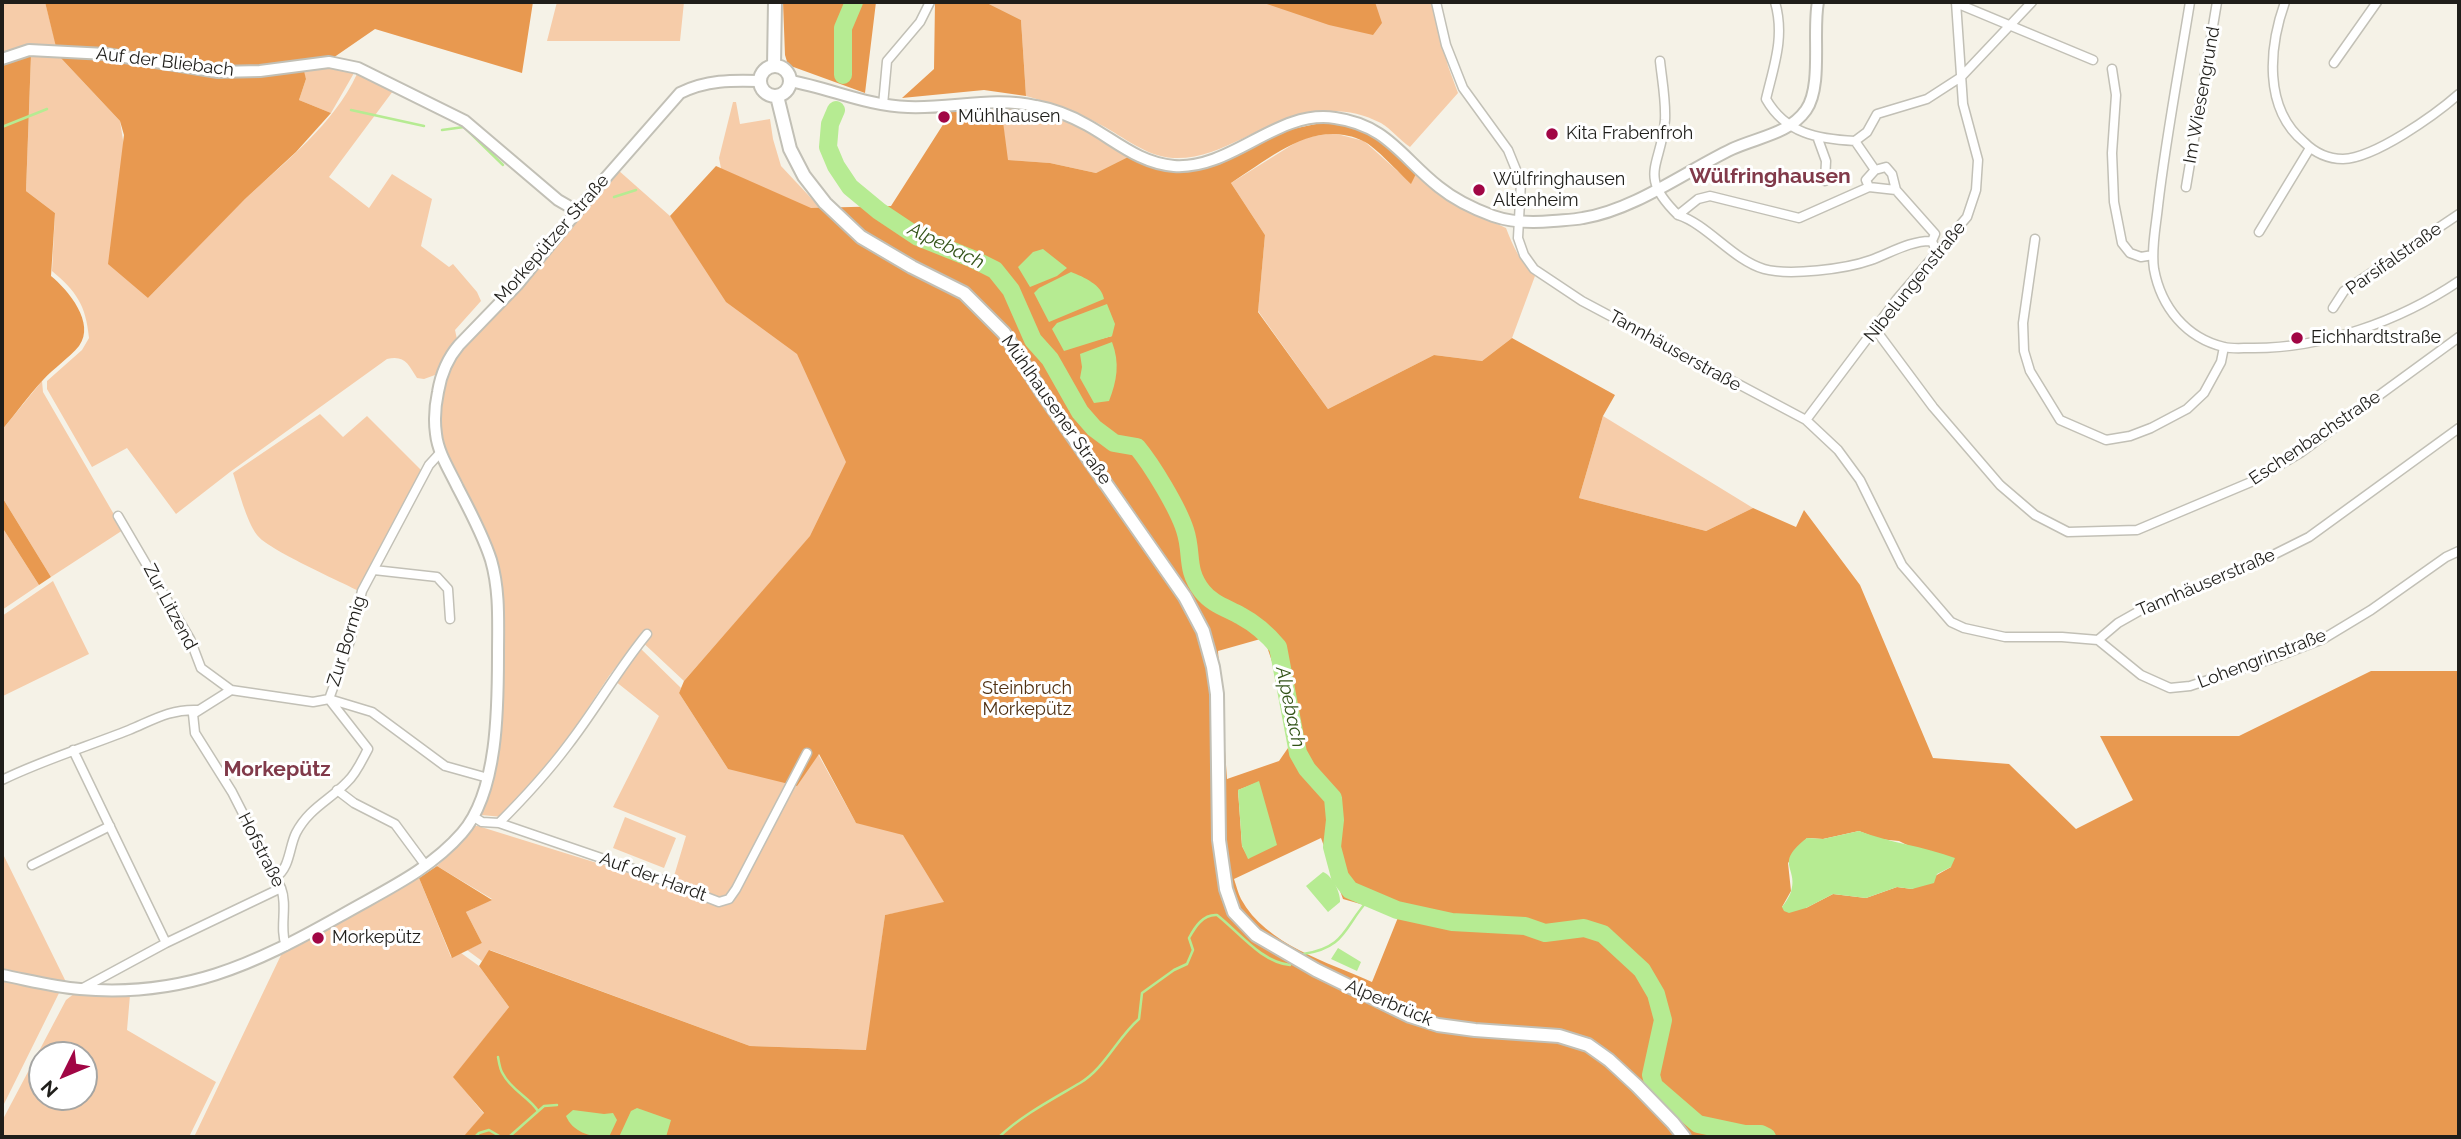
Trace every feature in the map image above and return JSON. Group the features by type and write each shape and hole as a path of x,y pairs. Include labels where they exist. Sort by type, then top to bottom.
{"main road":[{"path":"774,66 775,2"},
{"path":"774,66 785,70 790,81 784,93 777,96 765,92 760,81 762,72 774,66"},
{"name":"Mühlhausener Straße","path":"777,96 783,126 795,161 825,203 862,237 912,267 964,293 1004,333 1041,391 1179,587 1203,631 1213,667 1217,694 1218,799"},
{"name":"Alperbrück","path":"1218,799 1219,839 1226,890 1234,912 1256,936 1327,975 1428,1022 1475,1030 1559,1036 1588,1045 1637,1086 1684,1137"}],"street":[{"path":"883,105 887,61 920,22 930,2"},
{"name":"Tannhäuserstraße","path":"1436,2 1446,45 1463,88 1508,150 1517,169 1521,182 1521,223 1518,238 1524,255 1534,269 1582,301 1806,420 1838,450 1860,480 1902,565 1951,622 1964,628 2005,637 2098,640 2118,623 2141,610 2271,556 2309,537 2459,428"},
{"path":"1775,2 1780,25 1778,55 1766,99 1773,111 1791,125 1818,139 1855,141 1867,132 1877,114 1927,99 1961,77 2032,2"},
{"path":"790,81 883,105 934,107 1001,100 1035,106 1084,123 1130,153 1147,160 1176,166 1211,161 1282,127 1309,119 1332,117 1358,122 1379,131 1439,187 1462,202 1494,216 1521,223 1586,218 1611,210 1734,148 1791,125 1808,108 1813,92 1816,71 1815,12 1818,2"},
{"path":"1956,2 2093,60"},
{"name":"Nibelungenstraße","path":"1806,420 1896,299 1967,217 1976,190 1978,160 1964,104 1956,2"},
{"path":"2190,2 2162,168 2153,255 2157,284 2172,314 2184,327 2224,348 2286,347 2344,334 2398,314 2459,281"},
{"name":"Im Wiesengrund","path":"2186,187 2217,2"},
{"path":"2285,2 2274,48 2277,104 2282,119 2294,135 2323,155 2342,159 2360,156 2439,112 2459,94"},
{"path":"2334,63 2377,2"},
{"name":"Auf der Bliebach","path":"2,59 29,50 106,54 218,72 260,71 329,62 358,68 465,121 558,200 577,211"},
{"path":"1660,61 1665,124 1653,177 1660,198 1678,215 1738,255 1764,269 1802,271 1866,262 1933,238 1943,238 1943,246"},
{"path":"2112,69 2116,95 2112,153 2114,202 2122,243 2130,253 2141,257 2153,255"},
{"name":"Morkepützer Straße","path":"2,975 81,989 134,990 179,984 230,971 286,946 426,866 454,842 474,817 488,778 498,697 499,606 491,561 471,513 440,453 436,436 435,407 441,376 451,354 517,285 577,211 680,93 697,85 713,82 760,81"},
{"path":"1818,139 1826,161 1825,181"},
{"path":"1855,141 1875,170"},
{"path":"2259,232 2310,148"},
{"path":"1869,187 1866,180 1875,170 1886,167 1892,174 1896,190 1933,238"},
{"path":"1678,215 1698,199 1710,196 1799,218 1869,187 1896,190"},
{"name":"Parsifalstraße","path":"2333,308 2344,291 2459,214"},
{"path":"2035,239 2024,312 2024,352 2029,371 2060,420 2106,440 2130,436 2151,428 2187,409 2204,393 2221,362 2224,348"},
{"name":"Eschenbachstraße","path":"1875,329 1933,407 2000,485 2035,516 2068,532 2137,530 2251,482 2300,453 2459,337"},
{"name":"Zur Bormig","path":"276,877 283,872 295,834 306,818 348,782 368,749 329,699 350,641 362,591 429,465 440,453"},
{"name":"Zur Litzend","path":"118,516 190,639 201,668 231,690"},
{"name":"Lohengrinstraße","path":"2098,640 2141,675 2170,688 2190,686 2323,639 2459,551"},
{"path":"374,570 437,577 448,589 450,619"},
{"path":"499,822 529,793 569,744 614,677 648,634"},
{"path":"2,780 41,761 178,709 197,710 231,690 313,702 329,699 372,712 445,766 488,778"},
{"name":"Hofstraße","path":"197,710 192,720 195,733 232,792 281,888 284,897 283,939 286,946"},
{"path":"73,750 166,943"},
{"name":"Auf der Hardt","path":"474,817 482,822 499,822 719,902 729,899 736,889 807,753"},
{"path":"337,790 354,803 395,824 426,866"},
{"path":"32,865 110,826"},
{"path":"81,989 166,943 281,888"}],"green space":[{"path":"2,2 45,2 57,48 33,45 2,53"},
{"path":"45,2 533,2 522,73 375,29 330,60 302,63 306,79 299,100 331,113 296,152 245,199 148,298 108,264 124,135 120,121 58,55"},
{"path":"557,2 684,2 680,41 547,41"},
{"path":"783,2 876,2 865,93 788,65 785,55"},
{"path":"935,2 985,2 1021,20 1026,96 984,90 902,98 934,69"},
{"path":"985,2 1432,2 1448,66 1458,93 1410,147 1381,123 1363,116 1328,111 1294,117 1201,155 1173,158 1153,154 1083,116 1026,96 1021,20"},
{"path":"1261,2 1375,2 1382,23 1373,35 1329,25"},
{"path":"2,53 31,55 26,191 55,213 51,276 72,298 84,327 79,346 43,380 2,430"},
{"path":"31,55 58,55 120,121 148,298 233,210 322,126 357,74 393,91 329,177 369,208 392,174 432,199 421,246 449,267 453,264 477,292 481,301 455,330 457,339 435,375 424,379 417,378 402,360 387,359 176,514 127,448 92,467 47,389 47,381 82,350 89,338 85,316 78,300 52,271 55,213 26,191"},
{"path":"328,68 354,73 331,113 299,100 306,79 303,70"},
{"name":"Steinbruch Morkepütz","path":"733,102 736,102 740,124 770,119 781,166 826,214 1210,853 885,915 867,1050 750,1046 490,950 482,961 467,950 482,943 466,912 492,899 437,866 458,846 473,826 478,826 671,886 686,836 613,807 659,716 615,681 640,648 681,688 679,693 728,769 818,754 856,823 808,539 684,681 638,638 569,737 503,817 481,815 493,771 500,729 503,686 502,598 498,566 490,542 444,449 440,411 447,378 475,333 522,287 618,170 670,216 681,231 723,179 719,158"},
{"path":"1001,106 1036,111 1068,122 1128,157 1096,173 1050,163 1007,160"},
{"name":"Steinbruch Morkepütz","path":"1001,106 1008,160 1050,163 1096,173 1128,157 1147,165 1177,169 1283,131 1330,121 1345,123 1375,135 1417,172 1411,184 1381,154 1363,141 1345,135 1327,134 1294,144 1231,183 1265,235 1258,312 1328,409 1434,355 1482,361 1512,338 1615,395 1603,416 1579,498 1706,531 1753,508 1796,527 1804,510 1860,585 1933,758 2009,764 2076,829 2133,800 2100,736 2239,736 2371,671 2459,671 2459,1137 463,1137 484,1113 453,1077 509,1007 479,966 489,950 750,1046 866,1050 885,915 944,902 903,835 856,823 819,754 797,786 728,769 679,693 684,681 810,536 846,462 797,354 726,302 670,216 716,166 811,208 891,206 953,109","holes":["1057,323 1112,336 1089,342","1264,638 1297,735 1279,761 1227,779 1218,651","1259,782 1249,859 1242,846 1238,790","1859,831 1879,839 1899,841 1951,867 1912,889 1897,887 1866,898 1833,894 1806,908 1782,907 1791,891 1788,863 1807,838 1823,839","1321,838 1343,899 1399,915 1372,982 1282,940 1266,929 1241,899 1234,879"]},
{"path":"1333,133 1364,141 1411,183 1417,172 1458,206 1506,228 1518,254 1535,276 1512,338 1482,361 1434,355 1328,409 1258,311 1265,235 1231,183 1303,138"},
{"path":"42,381 43,392 123,530 51,577 2,497 2,430"},
{"path":"320,414 343,437 367,416 421,470 359,591 263,541 246,514 233,473"},
{"path":"1603,416 1753,508 1706,531 1579,498"},
{"path":"2,497 51,577 39,585 2,527"},
{"path":"2,527 39,585 2,610"},
{"path":"53,581 89,654 3,696 2,616"},
{"path":"625,817 676,838 664,868 613,848"},
{"path":"2,852 67,984 2,972"},
{"path":"437,866 492,900 466,912 482,943 452,958 419,878"},
{"path":"419,878 451,957 461,953 479,966 509,1007 454,1077 484,1114 463,1137 194,1137 282,953"},
{"path":"2,979 61,989 35,1041 28,1041 28,1056 2,1108"},
{"path":"79,990 130,995 127,1030 216,1082 189,1137 2,1137 2,1121 28,1072 28,1111 98,1111 98,1041 44,1041 66,1000"}],"shaded area":[{"path":"1043,249 1067,268 1057,276 1030,287 1018,267 1033,252"},
{"path":"1071,272 1096,286 1104,299 1049,322 1034,293"},
{"path":"1107,304 1115,324 1112,336 1064,351 1052,329 1057,323"},
{"path":"1112,342 1117,365 1114,386 1109,401 1094,403 1080,378 1080,354"},
{"path":"1259,781 1277,845 1248,859 1242,846 1238,790"},
{"path":"1859,831 1955,858 1951,867 1937,874 1934,883 1912,889 1897,887 1866,898 1833,894 1806,908 1789,913 1784,911 1782,907 1793,884 1789,860 1797,847 1807,838 1823,839"},
{"path":"1323,872 1333,880 1340,898 1340,902 1328,912 1306,886"},
{"path":"1338,948 1361,962 1357,971 1331,959"},
{"path":"637,1108 671,1120 666,1137 619,1137 631,1111"},
{"path":"573,1110 613,1113 617,1120 609,1137 597,1137 573,1127 566,1116"}],"waterway":[{"name":"Alpebach","path":"843,75 843,28 854,2"},
{"path":"2,127 47,109"},
{"path":"351,110 424,126"},
{"name":"Alpebach","path":"836,110 830,124 828,147 836,166 850,187 879,211 918,237 995,270 1011,290 1033,340 1050,359 1080,412 1094,428 1114,443 1137,447 1157,475 1182,521 1193,576 1202,591 1215,603 1257,626 1278,647 1298,753 1307,769 1333,798 1335,820 1332,847 1340,877 1350,890 1397,910 1452,922 1525,926 1545,933 1584,928 1603,934 1642,970 1656,994 1663,1020 1651,1075 1654,1086 1698,1124 1767,1137"},
{"path":"442,130 464,127 503,165"},
{"path":"614,197 636,190"},
{"path":"1303,954 1328,947 1337,941 1370,898"},
{"path":"999,1137 1028,1114 1080,1083 1097,1069 1139,1019 1142,993 1187,964 1193,950 1189,938 1204,919 1217,915 1260,952 1279,963 1290,965"},
{"path":"498,1057 506,1080 538,1111"},
{"path":"503,1137 510,1136 544,1106 557,1105"},
{"path":"475,1137 489,1130 501,1137"}],"place":[{"name":"Mühlhausen","path":"944,117"},
{"name":"Kita Frabenfroh","path":"1552,134"},
{"name":"Wülfringhausen Altenheim","path":"1479,190"},
{"name":"Eichhardtstraße","path":"2297,338"},
{"name":"Morkepütz","path":"318,938"}],"district":[{"name":"Wülfringhausen","path":"1770,177"},
{"name":"Morkepütz","path":"277,770"}]}
